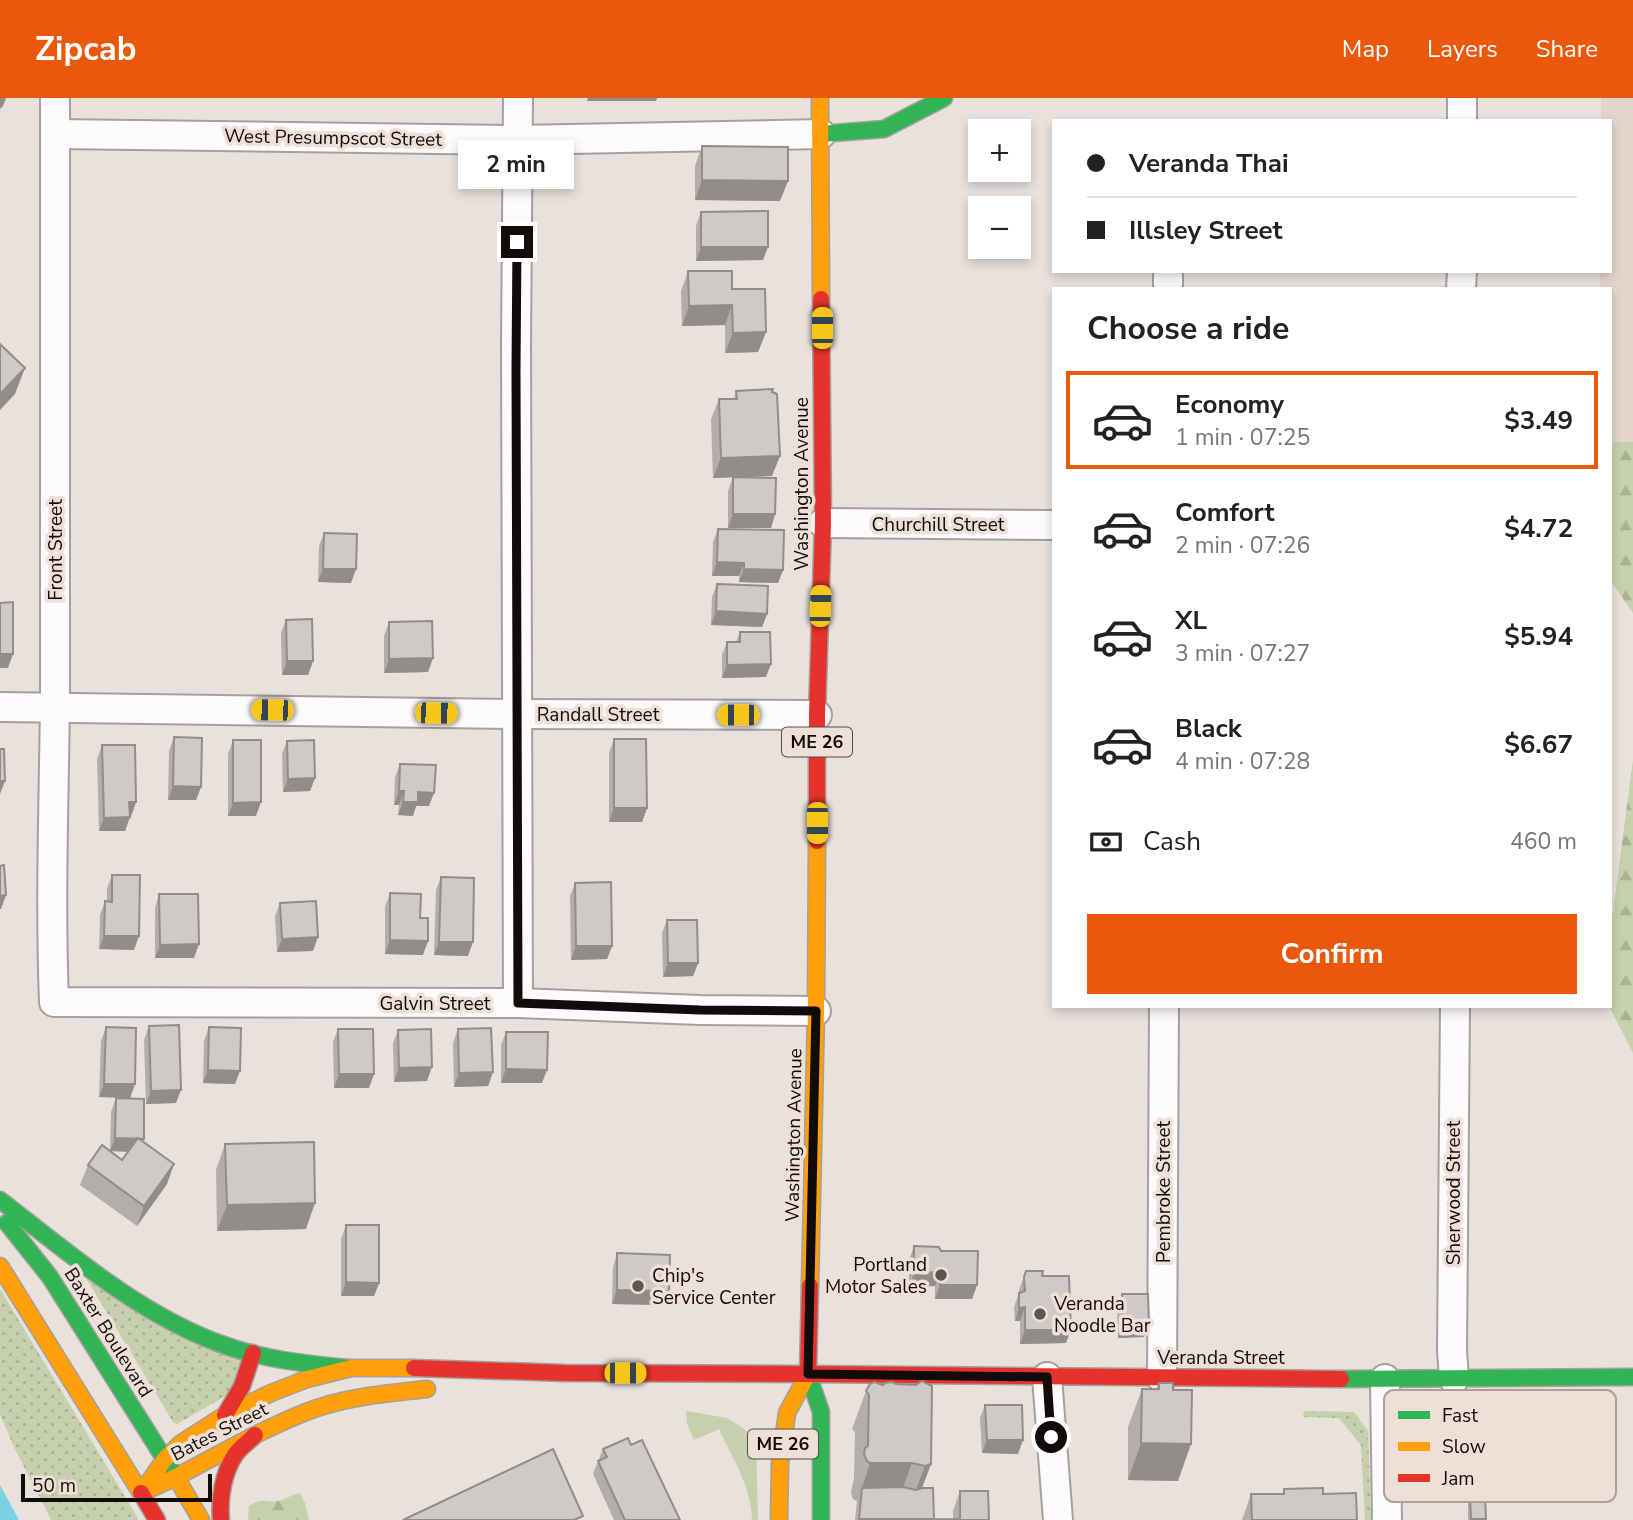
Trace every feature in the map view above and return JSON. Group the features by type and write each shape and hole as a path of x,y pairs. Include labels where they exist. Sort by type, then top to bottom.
{"main road":[{"name":"Washington Avenue","path":"808,1374 816,1011 817,715 823,523 820,98"},
{"path":"821,134 884,129 944,98"},
{"name":"Bates Street","path":"0,1200 137,1302 182,1327 219,1343 299,1363 351,1368 565,1373 808,1374"},
{"name":"Baxter Boulevard","path":"0,1214 50,1277 201,1520"},
{"path":"0,1266 157,1520"},
{"path":"225,1415 236,1400 253,1353"},
{"name":"Bates Street","path":"141,1493 180,1444 225,1415 307,1379 351,1368"},
{"name":"Bates Street","path":"141,1493 287,1419 322,1407 384,1394 565,1373"},
{"name":"Veranda Street","path":"808,1374 1385,1379 1633,1377"},
{"name":"ME 26","path":"779,1520 780,1463 787,1413 808,1374"},
{"name":"ME 26","path":"808,1374 821,1412 821,1520"},
{"path":"221,1520 224,1482 235,1455 255,1435"}],"street":[{"name":"Front Street","path":"54,1002 55,98"},
{"path":"518,98 518,1003"},
{"path":"1462,98 1462,119"},
{"name":"West Presumpscot Street","path":"55,134 518,139 821,134"},
{"name":"Churchill Street","path":"823,523 1052,525"},
{"name":"Randall Street","path":"0,707 817,715"},
{"name":"Galvin Street","path":"54,1002 518,1003 700,1010 816,1011"},
{"name":"Pembroke Street","path":"1162,1378 1164,1008"},
{"name":"Sherwood Street","path":"1454,1379 1452,1336 1455,1008"},
{"path":"1047,1377 1058,1520"},
{"path":"1385,1379 1385,1390"},
{"path":"1387,1502 1387,1520"}],"shaded area":[{"path":"1601,98 1633,98 1633,487 1612,487 1612,287 1600,287 1600,273 1612,273 1612,119 1601,119"}],"green space":[{"path":"1614,442 1633,442 1633,613 1612,583"},
{"path":"1633,760 1633,1053 1610,1008 1612,919"},
{"path":"78,1265 246,1355 234,1391 177,1424 173,1422"},
{"path":"0,1289 139,1520 51,1520 0,1414"},
{"path":"686,1411 727,1418 756,1440 758,1520 752,1520 749,1496 719,1429 694,1440 687,1424"},
{"path":"1304,1411 1354,1412 1368,1431 1371,1520 1365,1520 1361,1445 1339,1418 1303,1417"},
{"path":"300,1493 309,1520 248,1520 249,1506 254,1503 273,1502"}],"water":[{"path":"0,1485 19,1520 0,1520"}],"building":[{"path":"702,146 788,147 788,181 702,180"},
{"path":"768,211 768,247 701,247 701,212"},
{"path":"688,271 732,271 732,289 765,289 766,332 733,333 732,305 689,306"},
{"path":"0,344 25,368 0,394"},
{"path":"773,389 772,392 777,394 780,456 721,458 719,399 737,399 736,391"},
{"path":"733,477 776,478 775,514 733,514"},
{"path":"718,529 784,530 783,570 744,569 744,563 717,562"},
{"path":"324,533 357,534 356,569 323,569"},
{"path":"717,584 768,586 767,614 716,611"},
{"path":"13,602 13,654 0,654 0,603"},
{"path":"312,619 313,661 287,661 286,620"},
{"path":"432,621 433,658 389,659 389,622"},
{"path":"740,632 770,632 771,664 727,665 727,642 740,642"},
{"path":"174,737 202,738 201,787 173,786"},
{"path":"614,739 646,739 647,808 614,808"},
{"path":"233,740 261,740 261,802 233,803"},
{"path":"314,740 315,778 288,779 287,741"},
{"path":"102,745 135,745 136,802 129,802 130,817 104,818"},
{"path":"0,749 4,749 5,781 0,781"},
{"path":"400,764 436,765 434,793 418,792 418,802 403,802 404,791 399,791"},
{"path":"4,865 6,895 0,896 0,866"},
{"path":"112,875 140,875 139,936 104,936 105,901 112,902"},
{"path":"441,877 474,878 473,942 439,942"},
{"path":"611,882 612,946 576,946 575,883"},
{"path":"390,893 421,894 420,918 428,918 428,941 390,940"},
{"path":"159,894 198,894 199,944 160,945"},
{"path":"316,901 318,937 282,939 280,903"},
{"path":"667,920 697,920 698,963 668,963"},
{"path":"179,1025 181,1090 151,1091 149,1026"},
{"path":"106,1027 136,1028 135,1084 104,1084"},
{"path":"209,1027 241,1028 240,1071 208,1070"},
{"path":"491,1028 493,1072 459,1073 458,1029"},
{"path":"338,1029 373,1029 374,1074 339,1074"},
{"path":"431,1029 432,1067 399,1068 398,1030"},
{"path":"506,1032 548,1032 547,1070 506,1069"},
{"path":"116,1098 144,1099 144,1139 115,1138"},
{"path":"138,1138 174,1164 144,1206 88,1165 102,1145 122,1160"},
{"path":"314,1142 315,1203 227,1205 225,1144"},
{"path":"346,1225 379,1225 379,1283 346,1282"},
{"path":"914,1246 939,1247 941,1251 978,1251 977,1285 940,1285 940,1272 914,1273"},
{"path":"617,1253 670,1255 669,1291 617,1290"},
{"name":"Veranda Noodle Bar","path":"1026,1271 1043,1271 1042,1276 1069,1276 1071,1330 1025,1330 1025,1307 1019,1308 1019,1293 1025,1291"},
{"path":"1122,1294 1148,1294 1149,1323 1123,1324"},
{"path":"922,1381 932,1386 931,1464 870,1463 864,1454 868,1446 869,1395 866,1391 870,1384 874,1382 883,1385 892,1382 916,1385"},
{"path":"1159,1383 1173,1383 1173,1390 1192,1390 1191,1444 1141,1443 1142,1389 1159,1389"},
{"path":"985,1405 1022,1405 1023,1440 987,1440"},
{"path":"628,1438 631,1445 642,1440 680,1520 625,1520 598,1461 607,1457 603,1449"},
{"path":"553,1449 583,1516 574,1520 403,1520"},
{"path":"903,1487 916,1490 933,1488 934,1519 859,1519 862,1488"},
{"path":"1323,1488 1323,1494 1356,1493 1357,1520 1252,1520 1251,1494 1284,1494 1284,1489"},
{"path":"960,1491 988,1491 989,1520 888,1520 960,1519"},
{"path":"1470,1502 1485,1502 1486,1519 1471,1519"}],"traffic: fast":[{"path":"821,134 884,129 944,98"},
{"path":"0,1200 104,1280 188,1330 218,1343 266,1357 349,1368"},
{"path":"7,1223 50,1277 176,1477"},
{"path":"808,1374 821,1412 821,1520"},
{"path":"1341,1379 1633,1377"}],"traffic: slow":[{"path":"820,98 821,299"},
{"path":"810,1286 817,841"},
{"path":"0,1266 141,1493 255,1435"},
{"path":"141,1493 165,1459 180,1444 225,1415 271,1393 307,1379 351,1368 414,1368"},
{"path":"779,1520 780,1463 787,1413 808,1374"},
{"path":"255,1435 333,1403 427,1389"},
{"path":"176,1477 201,1520"}],"traffic: jam":[{"path":"817,841 817,715 823,523 821,299"},
{"path":"414,1368 565,1373 808,1374 810,1286"},
{"path":"225,1415 242,1386 253,1353"},
{"path":"808,1374 1341,1379"},
{"path":"221,1520 221,1495 227,1470 237,1452 255,1435"},
{"path":"141,1493 157,1520"}],"place":[{"name":"Portland Motor Sales","path":"941,1275"},
{"name":"Chip's Service Center","path":"638,1286"},
{"name":"Veranda Noodle Bar","path":"1040,1314"}],"route":[{"path":"517,242 518,1003 700,1010 816,1011 808,1374 1047,1377 1051,1437"}]}
